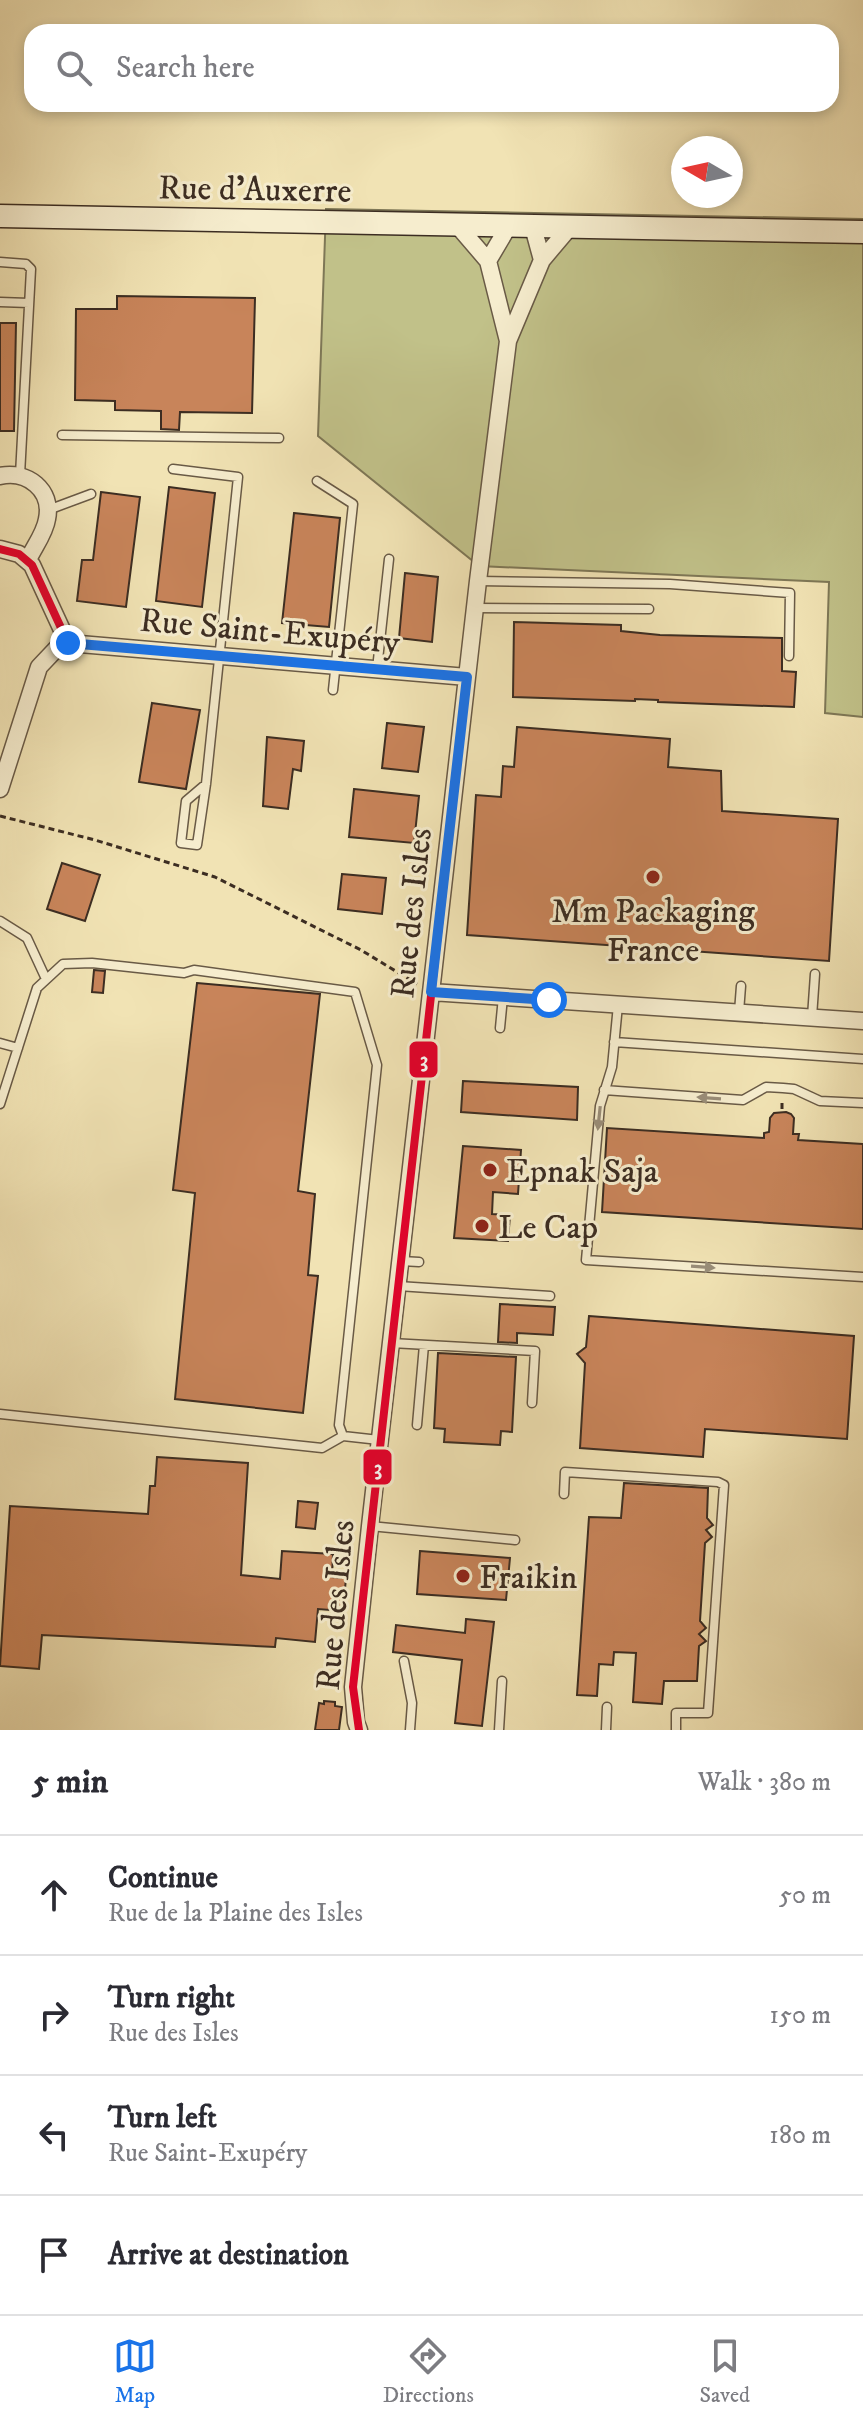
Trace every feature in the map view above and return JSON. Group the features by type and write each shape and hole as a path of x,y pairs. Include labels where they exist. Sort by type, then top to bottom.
{"main road":[{"name":"Rue d'Auxerre","path":"0,216 863,232"}],"street":[{"name":"Rue des Isles","path":"458,226 488,261 508,341"},
{"path":"488,261 508,227"},
{"path":"533,227 542,260"},
{"name":"Rue des Isles","path":"359,1730 353,1687 370,1526 508,341 542,260 569,228"},
{"path":"0,476 20,475 40,488 48,510 47,523 31,554 63,645 39,667 0,789"},
{"path":"0,549 31,554"},
{"name":"Rue Saint-Exupéry","path":"63,645 467,677"},
{"path":"431,992 863,1021"}],"lane":[{"path":"0,262 26,264 31,269 20,475"},
{"path":"0,302 29,303"},
{"path":"62,435 279,438"},
{"path":"173,469 238,477 206,784 197,845 181,843 186,801 206,784"},
{"path":"317,481 353,504 333,690"},
{"path":"48,510 91,494"},
{"path":"377,669 389,559"},
{"path":"478,581 670,584 790,593 789,656"},
{"path":"475,608 649,609"},
{"path":"0,921 27,938 46,979"},
{"path":"0,1104 37,988 63,964 92,963 184,973 194,970 355,992 377,1065 339,1425 343,1436"},
{"path":"812,1018 815,974"},
{"path":"739,1013 741,986"},
{"path":"500,1028 503,997"},
{"path":"618,1004 612,1067 600,1106 586,1260 863,1277"},
{"path":"614,1042 863,1059"},
{"path":"0,1043 18,1048"},
{"path":"604,1090 743,1100 766,1087 794,1089 820,1101 863,1103"},
{"path":"401,1261 419,1262"},
{"path":"398,1286 550,1296"},
{"path":"391,1343 535,1351 532,1403"},
{"path":"417,1425 424,1345"},
{"path":"0,1414 322,1448 343,1436 380,1440"},
{"path":"564,1494 565,1472 718,1482 724,1485 708,1713 676,1713 676,1730"},
{"path":"370,1526 515,1540"},
{"path":"404,1661 412,1703 410,1730"},
{"path":"499,1730 502,1681"},
{"path":"606,1730 607,1707"}],"path":[{"path":"0,816 95,840 215,877 361,950 431,992"}],"green space":[{"path":"326,209 863,219 863,717 825,713 829,582 479,566 318,436"}],"building":[{"path":"117,296 255,298 252,413 180,412 179,430 161,429 161,411 115,410 115,401 75,400 76,309 117,309"},
{"path":"0,323 16,323 14,431 0,431"},
{"path":"169,487 215,493 202,607 156,601"},
{"path":"101,492 140,497 126,607 77,601 82,560 93,560"},
{"path":"294,513 340,518 329,627 282,623"},
{"path":"405,573 438,577 432,642 399,638"},
{"path":"514,622 621,625 621,631 660,635 782,638 782,671 796,672 794,707 513,697"},
{"path":"152,703 200,710 186,789 139,782"},
{"path":"387,723 424,727 418,772 382,768"},
{"name":"Mm Packaging France","path":"517,727 670,739 668,767 721,771 722,811 838,819 829,961 467,935 476,795 501,797 503,766 514,767"},
{"path":"267,737 304,741 301,771 293,769 288,809 263,806"},
{"path":"354,789 419,796 414,843 349,837"},
{"path":"62,863 100,875 85,921 47,909"},
{"path":"342,874 386,878 382,914 338,909"},
{"path":"94,970 105,971 103,993 92,992"},
{"path":"197,983 320,994 298,1191 315,1194 308,1275 318,1276 303,1413 175,1399 195,1193 173,1190"},
{"path":"463,1081 578,1087 577,1120 461,1112"},
{"path":"786,1112 794,1118 793,1134 799,1134 798,1140 863,1144 863,1229 602,1212 607,1128 764,1138 764,1133 769,1132 770,1118 774,1113"},
{"path":"463,1146 521,1150 518,1194 493,1192 492,1214 510,1215 508,1241 454,1238"},
{"path":"500,1304 555,1307 553,1335 517,1333 517,1343 498,1342"},
{"path":"589,1316 854,1336 847,1439 705,1429 703,1457 580,1448 585,1363 577,1354 586,1347"},
{"path":"438,1353 516,1357 512,1432 501,1431 500,1445 444,1442 445,1429 434,1428"},
{"path":"157,1457 248,1463 241,1575 280,1579 282,1551 333,1554 332,1577 346,1578 343,1611 318,1609 315,1642 276,1638 275,1647 42,1635 39,1669 0,1666 10,1506 148,1514 150,1486 155,1486"},
{"path":"624,1483 708,1488 707,1518 713,1525 706,1530 712,1537 705,1543 700,1621 706,1628 699,1634 706,1641 699,1646 697,1681 664,1681 662,1704 633,1702 636,1653 614,1652 613,1665 599,1664 597,1696 577,1695 589,1517 621,1518"},
{"path":"298,1501 318,1503 315,1529 296,1527"},
{"name":"Fraikin","path":"420,1551 510,1558 506,1600 417,1594"},
{"path":"466,1619 494,1622 482,1726 455,1723 462,1660 393,1652 396,1625 465,1633"},
{"path":"324,1701 335,1702 335,1706 342,1707 339,1730 315,1730 319,1703 324,1704"}],"transit line":[{"name":"3","path":"0,549 19,554 32,565 68,643"},
{"name":"3","path":"68,643 467,677"},
{"name":"3","path":"359,1730 353,1687 467,677"}],"place":[{"name":"Mm Packaging France","path":"653,877"},
{"name":"Epnak Saja","path":"490,1170"},
{"name":"Le Cap","path":"482,1226"},
{"name":"Fraikin","path":"463,1576"}],"route":[{"path":"68,643 467,677 431,992 549,1000"}]}
